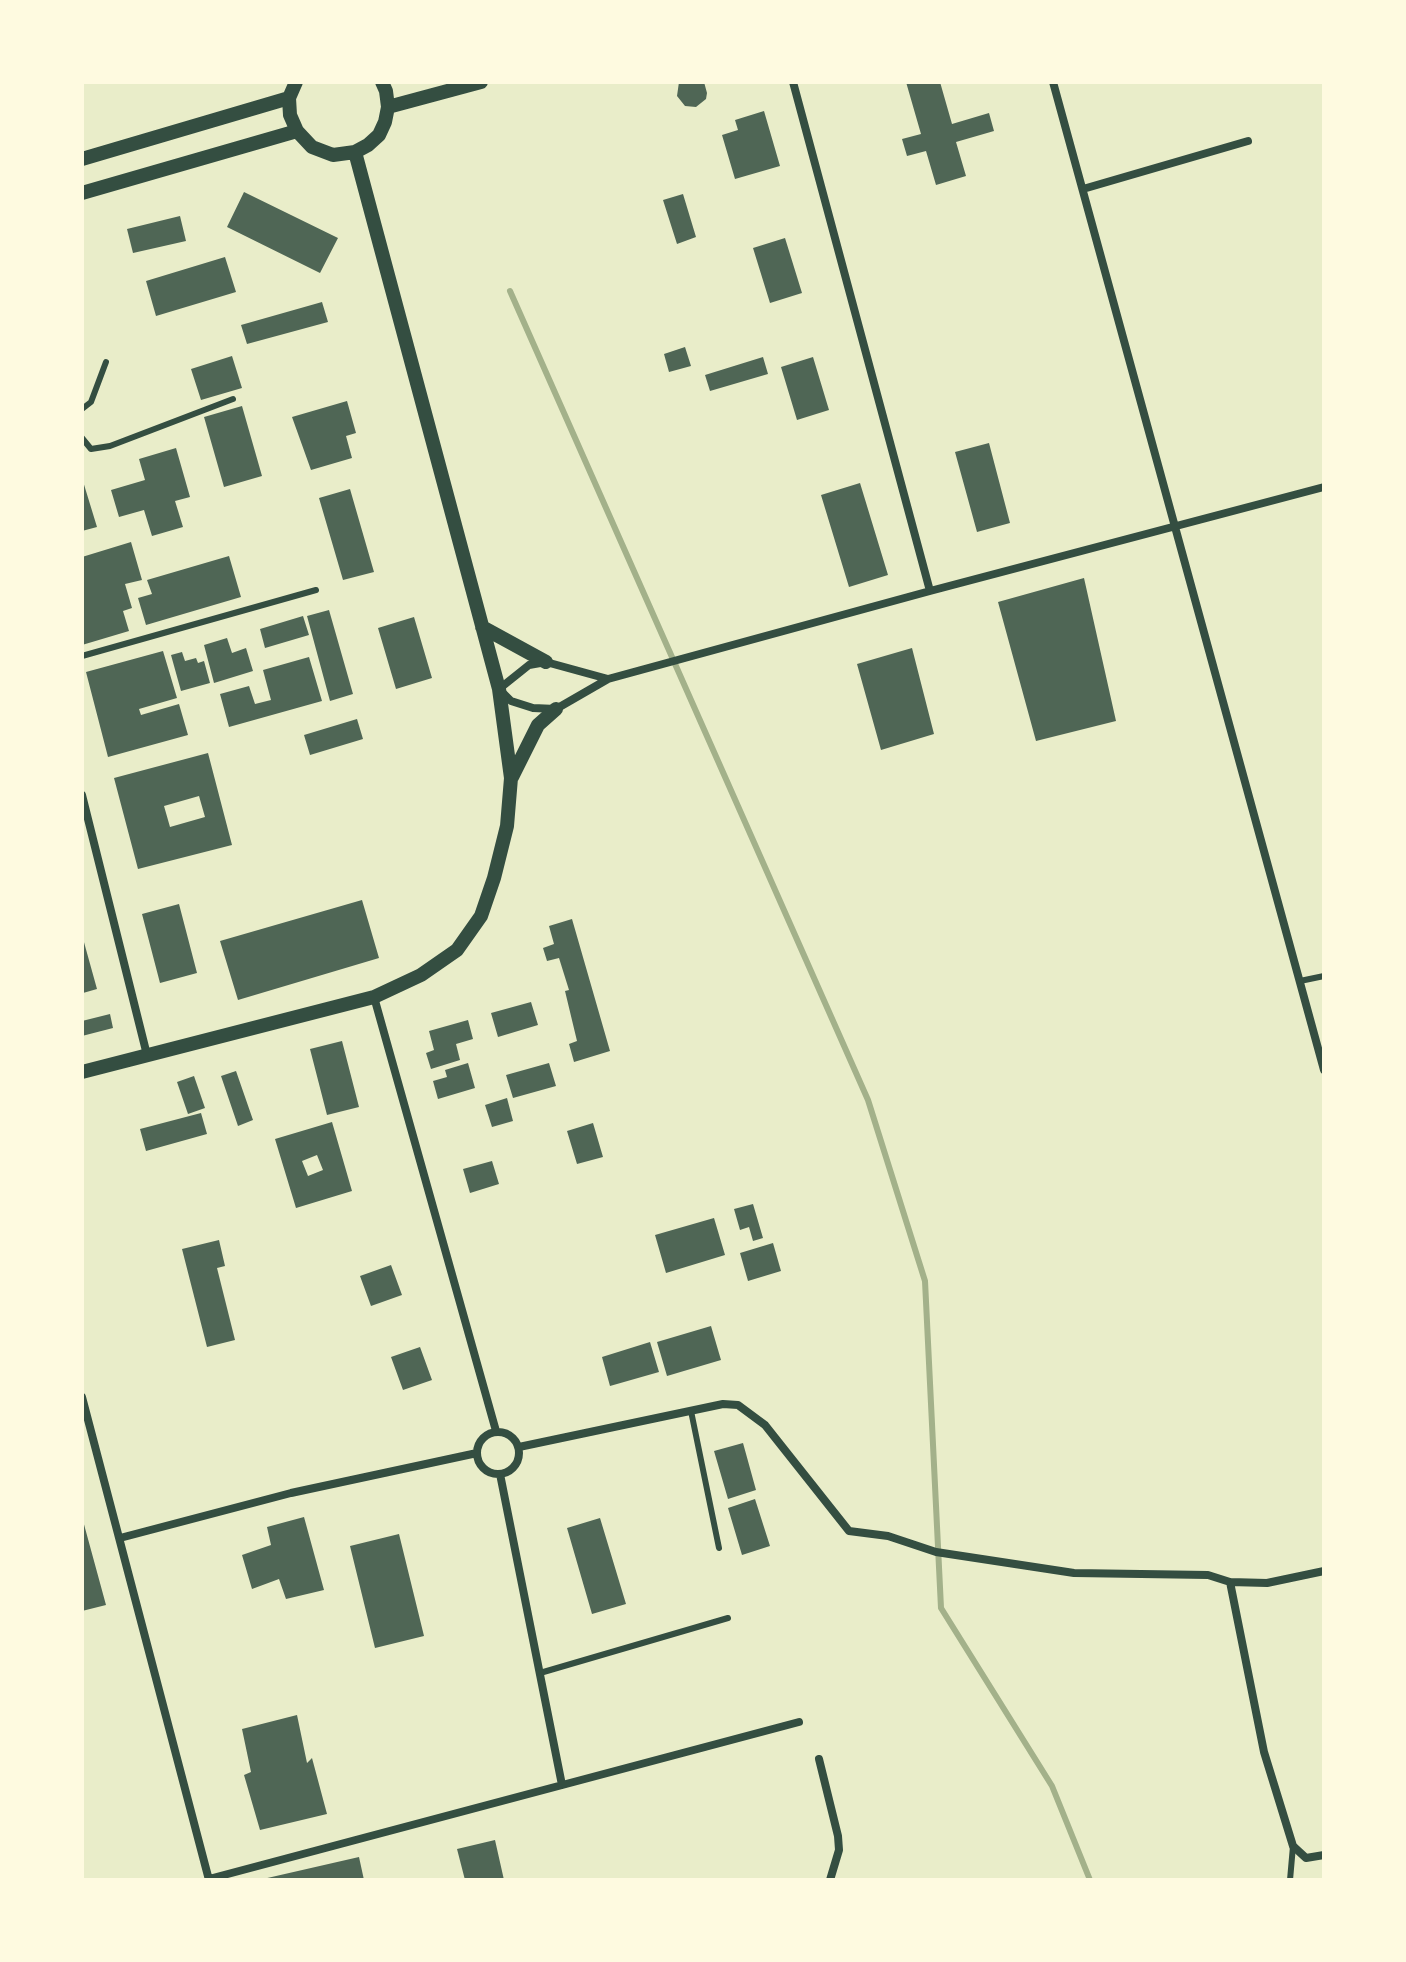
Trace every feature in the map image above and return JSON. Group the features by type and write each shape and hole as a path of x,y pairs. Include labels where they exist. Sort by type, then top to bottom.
{"street":[{"path":"296,82 289,98 290,115 297,131 312,147 333,155 355,152 379,135 388,107 382,82"},
{"path":"388,107 481,82"},
{"path":"793,82 930,591"},
{"path":"1053,82 1324,1070"},
{"path":"82,159 289,98"},
{"path":"82,193 297,131"},
{"path":"1083,189 1248,141"},
{"path":"82,1072 374,997 421,975 457,950 481,916 494,878 507,826 511,778 499,689 355,152"},
{"path":"511,778 538,725 556,709 608,679 1324,487"},
{"path":"482,627 546,662 608,679"},
{"path":"499,689 529,665 546,662"},
{"path":"499,689 511,701 533,708 556,709"},
{"path":"82,795 147,1055"},
{"path":"374,997 496,1431"},
{"path":"82,1397 209,1880 799,1722"},
{"path":"519,1447 723,1404 738,1405 765,1425 849,1531 888,1536 936,1552 1074,1573 1208,1575 1230,1582 1267,1583 1324,1571"},
{"path":"496,1431 509,1434 519,1447 518,1462 500,1474 482,1467 477,1453 481,1439 496,1431"},
{"path":"120,1538 291,1493 477,1453"},
{"path":"500,1474 562,1785"},
{"path":"1230,1582 1264,1752 1293,1846 1306,1858 1324,1855"},
{"path":"819,1759 838,1836 839,1850 830,1880"}],"lane":[{"path":"82,409 91,402 106,362"},
{"path":"82,438 91,449 110,446 233,399"},
{"path":"82,656 316,590"},
{"path":"1300,981 1324,976"},
{"path":"691,1411 719,1548"},
{"path":"540,1673 728,1618"},
{"path":"1290,1880 1293,1846"}],"building":[{"path":"679,82 704,82 706,99 696,107 685,106 677,96"},
{"path":"906,82 940,82 952,124 989,113 994,131 956,142 966,176 936,185 926,151 907,156 902,139 921,134"},
{"path":"764,111 780,166 735,179 722,135 738,130 735,120"},
{"path":"244,192 338,238 320,273 227,227"},
{"path":"683,194 696,237 677,244 663,200"},
{"path":"180,216 186,241 133,253 127,229"},
{"path":"785,238 802,293 770,303 753,248"},
{"path":"225,257 236,292 156,316 146,281"},
{"path":"322,302 328,322 247,344 241,325"},
{"path":"685,347 691,366 669,372 664,354"},
{"path":"232,356 242,388 201,400 191,369"},
{"path":"763,357 768,374 710,391 705,375"},
{"path":"813,357 829,410 797,420 781,367"},
{"path":"347,401 356,433 346,436 352,458 311,470 292,417"},
{"path":"242,406 262,476 224,487 204,417"},
{"path":"989,443 1010,523 977,532 955,452"},
{"path":"176,448 190,497 175,501 183,527 152,536 144,510 119,517 111,490 145,480 139,459"},
{"path":"82,478 97,527 82,531"},
{"path":"860,483 888,575 849,587 821,495"},
{"path":"350,489 374,572 343,580 319,498"},
{"path":"131,542 142,580 125,584 132,608 123,611 129,631 82,645 82,557"},
{"path":"229,556 241,597 146,625 138,598 152,594 147,580"},
{"path":"1084,578 1116,721 1036,741 998,602"},
{"path":"329,610 353,694 330,701 307,616"},
{"path":"303,616 309,635 265,648 260,629"},
{"path":"414,617 432,678 396,689 378,628"},
{"path":"227,638 232,653 246,648 253,671 214,683 204,645"},
{"path":"912,648 934,734 881,750 857,664"},
{"path":"163,651 177,698 139,709 141,715 179,704 188,735 108,757 86,672"},
{"path":"182,652 185,661 196,658 198,663 204,661 210,683 181,691 171,655"},
{"path":"309,657 322,701 229,727 220,694 249,686 255,704 271,700 263,670"},
{"path":"357,719 363,739 310,755 304,735"},
{"path":"208,753 232,845 138,869 114,778","holes":["199,796 205,817 170,827 164,806"]},
{"path":"362,900 379,958 238,1000 220,941"},
{"path":"179,904 197,973 160,983 142,914"},
{"path":"572,919 610,1051 574,1062 569,1044 577,1041 565,991 569,990 559,958 547,961 543,948 554,944 549,926"},
{"path":"82,935 97,989 83,993 82,988"},
{"path":"531,1002 538,1025 498,1037 491,1013"},
{"path":"110,1014 113,1028 82,1036 82,1021"},
{"path":"468,1020 473,1039 456,1044 460,1060 431,1069 426,1053 434,1050 429,1031"},
{"path":"342,1041 359,1107 327,1115 310,1049"},
{"path":"468,1063 475,1088 438,1099 433,1081 447,1077 445,1070"},
{"path":"549,1063 556,1086 513,1098 506,1075"},
{"path":"236,1071 253,1120 238,1126 221,1076"},
{"path":"194,1076 205,1108 188,1114 177,1082"},
{"path":"507,1098 513,1121 492,1127 485,1105"},
{"path":"201,1113 207,1134 146,1151 140,1129"},
{"path":"332,1122 352,1191 296,1208 275,1139","holes":["317,1155 323,1170 308,1176 302,1161"]},
{"path":"593,1123 603,1157 577,1164 567,1131"},
{"path":"492,1161 499,1184 470,1193 463,1169"},
{"path":"753,1204 763,1238 753,1241 749,1227 740,1230 734,1209"},
{"path":"714,1218 725,1255 666,1273 655,1235"},
{"path":"219,1240 225,1266 217,1268 235,1340 207,1347 182,1249"},
{"path":"773,1243 781,1271 748,1281 740,1253"},
{"path":"391,1265 402,1295 371,1306 360,1276"},
{"path":"711,1326 721,1360 667,1376 657,1342"},
{"path":"650,1342 659,1372 610,1386 602,1357"},
{"path":"420,1347 432,1380 403,1390 391,1357"},
{"path":"743,1443 756,1490 728,1499 714,1451"},
{"path":"755,1499 770,1546 742,1555 728,1508"},
{"path":"82,1517 106,1605 82,1611"},
{"path":"304,1517 324,1590 286,1599 279,1579 252,1589 242,1555 271,1545 267,1527"},
{"path":"600,1518 626,1604 592,1614 567,1528"},
{"path":"399,1534 424,1636 375,1648 350,1546"},
{"path":"297,1715 307,1763 312,1758 327,1814 260,1830 244,1775 251,1772 242,1729"},
{"path":"495,1840 504,1880 465,1880 457,1849"},
{"path":"359,1857 364,1880 263,1879"}],"waterway":[{"path":"510,291 868,1100 925,1281 941,1608 1052,1786 1090,1880"}]}
